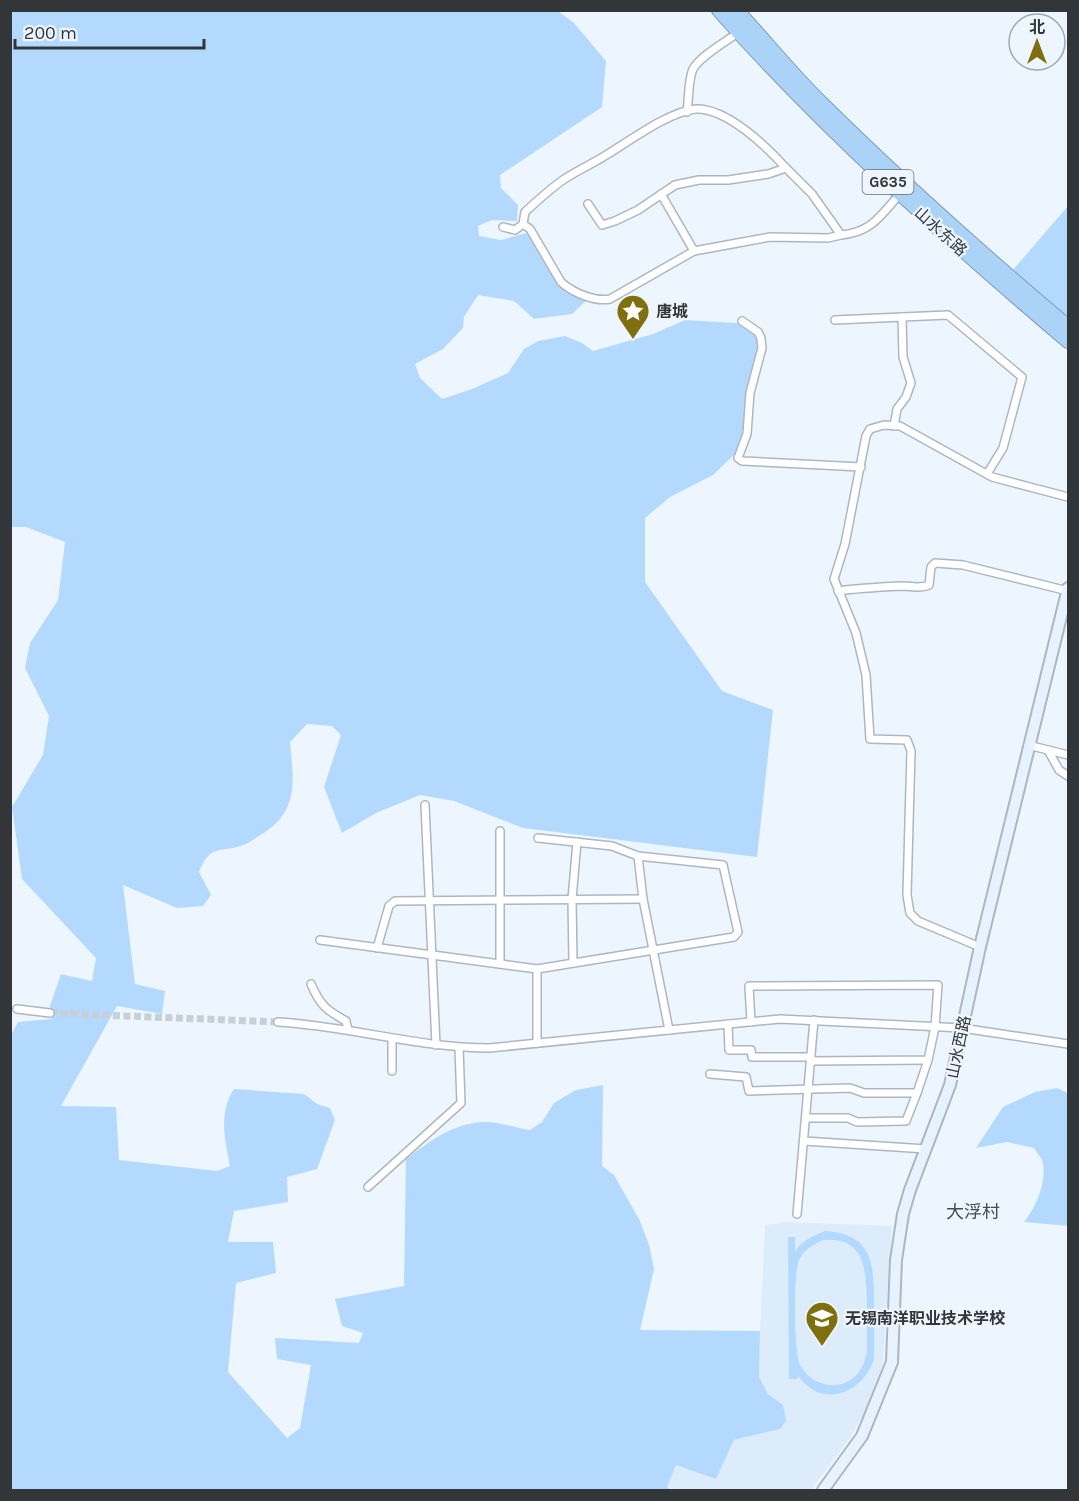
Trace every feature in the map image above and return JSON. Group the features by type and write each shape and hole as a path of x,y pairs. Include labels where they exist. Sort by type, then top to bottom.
{"highway":[{"name":"山水东路","path":"720,10 816,114 900,194 961,250 1068,341"},
{"name":"山水东路","path":"736,10 782,59 798,80 836,118 930,207 1068,327"}],"street":[{"path":"687,112 692,70 696,64 739,32"},
{"path":"503,227 516,230 524,224 525,212 563,180 649,128 697,109 717,114 747,132 772,153 812,194 841,235"},
{"path":"588,204 602,225 615,221 675,185 699,180 728,180 768,174 786,168"},
{"path":"661,194 694,251"},
{"path":"524,224 530,229 561,282 567,288 601,301 610,299 694,251 770,237 828,238 858,233 874,223 900,194"},
{"path":"835,320 948,315 1022,377 1003,448 987,474"},
{"path":"894,426 897,409 906,397 911,383 903,357 902,316"},
{"path":"742,321 758,332 762,348 750,393 747,434 738,458 742,461 861,467"},
{"path":"980,947 918,921 910,913 907,895 911,752 907,740 870,740 866,675 856,633 834,579 845,544 866,436 870,429 884,425 900,426 965,464 987,474 1068,497"},
{"path":"838,591 863,587 923,588 930,585 931,567 935,563 963,565 1068,589"},
{"name":"山水西路","path":"823,1491 862,1436 892,1362 899,1234 910,1190 950,1085 1028,745 1068,589"},
{"path":"1028,745 1068,756"},
{"path":"1048,750 1059,770 1068,776"},
{"path":"425,805 436,1045"},
{"path":"500,831 500,964"},
{"path":"320,940 537,969 734,937 738,932 723,865 638,856 612,846 538,838"},
{"path":"573,963 572,899 577,842"},
{"path":"638,856 643,899 669,1030"},
{"path":"377,948 389,906 395,901 643,899"},
{"path":"537,969 537,1043"},
{"path":"311,984 318,1002 331,1013 346,1021 348,1030"},
{"path":"751,1022 749,986 938,985 935,1027 928,1060 906,1121 857,1122 848,1118 807,1118"},
{"path":"17,1009 50,1013"},
{"path":"278,1022 315,1024 392,1039 459,1048 489,1048 780,1019 962,1028 1068,1044"},
{"path":"797,1214 814,1020"},
{"path":"728,1024 729,1050 751,1050 752,1057 928,1060"},
{"path":"392,1039 392,1071"},
{"path":"368,1187 461,1103 459,1048"},
{"path":"710,1074 746,1077 749,1091 850,1088 864,1093 917,1093"},
{"path":"804,1141 926,1149"}],"shaded area":[{"path":"11,11 558,11 574,23 606,61 602,107 500,175 501,188 518,205 517,221 492,220 478,226 479,236 501,240 527,233 555,281 566,292 586,301 572,314 534,319 514,301 478,295 464,317 463,328 443,349 415,364 420,378 442,399 508,373 524,349 538,341 565,336 582,343 593,351 653,334 685,320 752,324 763,353 742,447 713,475 670,497 645,518 645,582 722,691 773,710 757,857 523,828 454,801 420,795 376,813 342,833 324,787 341,735 332,726 307,724 290,742 292,784 287,807 272,827 251,841 208,856 199,872 211,895 203,906 177,908 123,885 135,984 165,991 162,1014 117,1006 61,1106 116,1107 119,1160 217,1171 230,1166 224,1117 234,1089 304,1094 317,1104 330,1108 335,1120 317,1169 287,1177 288,1202 234,1211 228,1242 273,1242 276,1273 236,1283 228,1372 287,1438 300,1428 311,1365 277,1359 275,1338 359,1343 363,1333 342,1326 335,1299 404,1286 406,1159 442,1134 472,1123 494,1123 530,1130 542,1122 554,1103 576,1090 603,1085 602,1166 614,1175 639,1219 649,1245 654,1269 640,1330 760,1331 759,1377 768,1394 783,1405 786,1421 780,1429 734,1440 716,1479 676,1465 667,1487 671,1490 11,1490 10,1037 18,1022 52,1019 50,1006 61,974 92,981 96,958 22,879 12,807 43,755 49,716 25,668 30,643 58,600 65,542 26,527 11,527"},
{"path":"1068,206 1068,319 1012,271"},
{"path":"1057,1088 1068,1093 1068,1226 1024,1222 1037,1201 1042,1184 1042,1160 1034,1148 1007,1142 976,1148 1003,1107 1035,1092"},
{"name":"无锡南洋职业技术学校","path":"787,1222 892,1226 883,1363 867,1407 850,1438 811,1490 671,1490 667,1487 676,1464 716,1479 734,1440 780,1429 783,1405 768,1394 759,1377 760,1331 765,1225"},
{"path":"825,1231 841,1233 862,1245 868,1254 873,1276 874,1359 866,1375 854,1387 838,1394 820,1393 805,1384 798,1376 797,1379 789,1379 788,1237 795,1237 795,1251 805,1241","holes":["823,1240 837,1240 856,1250 864,1269 867,1293 867,1352 864,1363 851,1379 844,1383 828,1385 812,1378 800,1365 795,1330 795,1296 797,1268 801,1256 806,1250"]}],"tunnel":[{"path":"50,1013 278,1022"}],"place":[{"name":"唐城","path":"633,340"},
{"name":"无锡南洋职业技术学校","path":"822,1347"}],"district":[{"name":"大浮村","path":"973,1212"}]}
